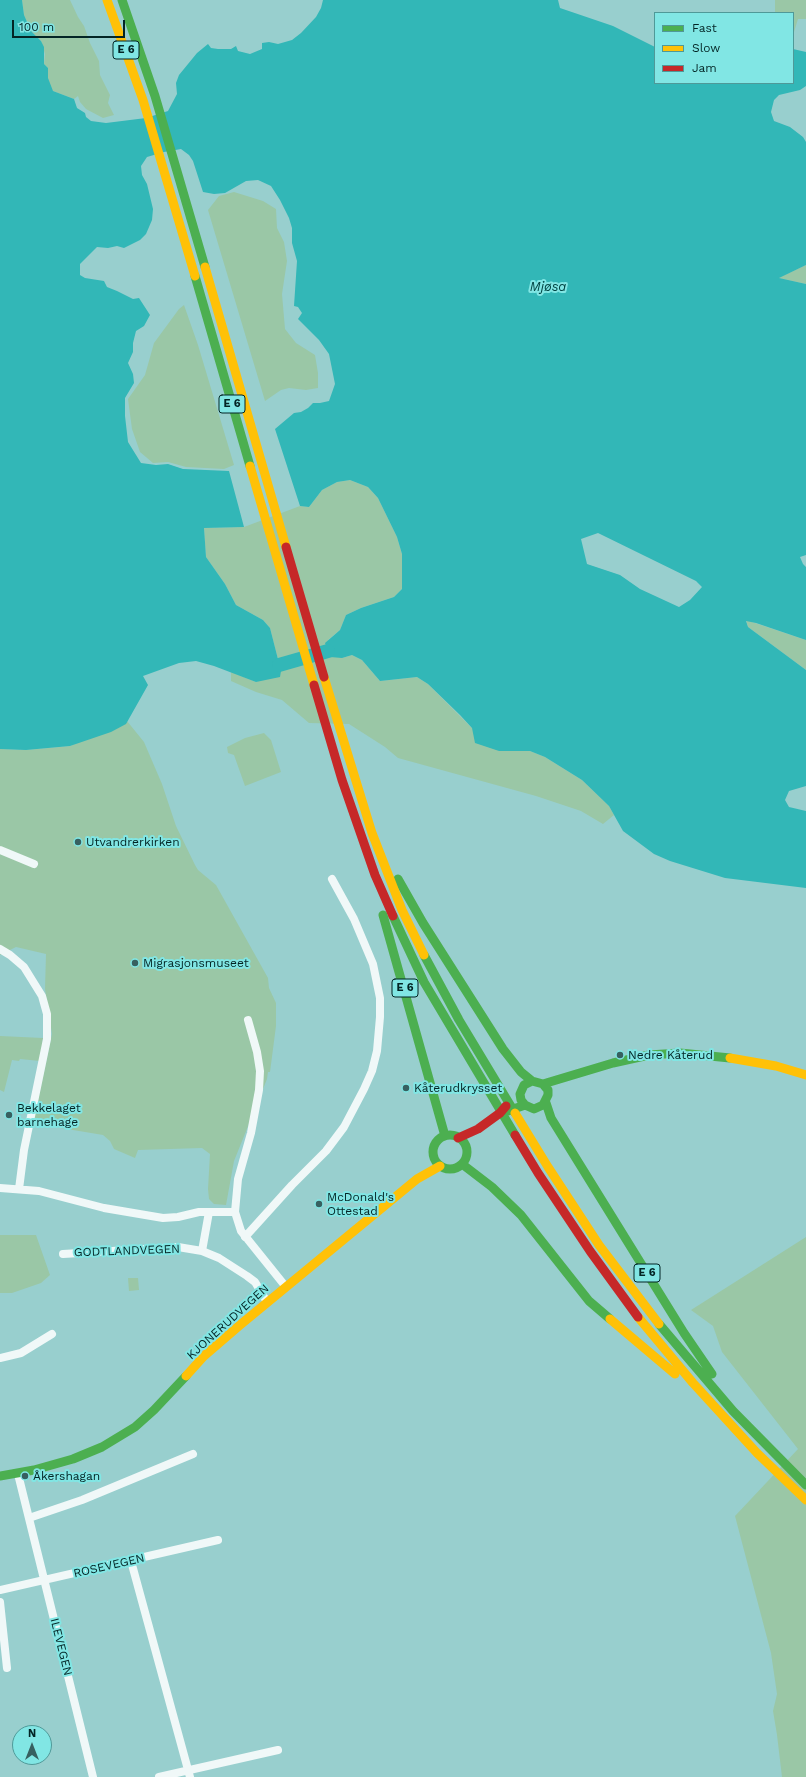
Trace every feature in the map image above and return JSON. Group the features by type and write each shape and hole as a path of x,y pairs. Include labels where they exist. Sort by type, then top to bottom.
{"main road":[{"name":"E 6","path":"107,0 143,100 164,169 342,780 385,900 412,958 440,1011 517,1139 558,1205 611,1281 716,1410 806,1500"},
{"name":"E 6","path":"122,0 155,96 348,759 372,833 395,893 418,944 458,1020 584,1224 633,1291 686,1357 757,1436 806,1485"},
{"name":"E 6","path":"372,833 423,923 503,1050 514,1064 532,1081"},
{"name":"E 6","path":"363,841 377,896 390,937 445,1136"},
{"path":"458,1138 475,1129 478,1129 500,1113 520,1094 524,1085 532,1081 543,1084 603,1065 631,1058 680,1053 744,1058 806,1075"},
{"path":"548,1093 576,1074"},
{"path":"500,1113 525,1106 534,1109 541,1107 546,1103 548,1093 543,1084"},
{"path":"520,1094 521,1100 525,1106"},
{"name":"E 6","path":"546,1103 551,1118 694,1348 757,1436"},
{"path":"466,1148 478,1133 478,1129"},
{"path":"437,1162 449,1169 459,1167 466,1159 466,1148 463,1142 452,1136 445,1136"},
{"name":"KJONERUDVEGEN","path":"0,1476 18,1474 50,1466 93,1451 135,1427 154,1410 204,1356 437,1162 433,1149 445,1136"},
{"name":"E 6","path":"462,1164 492,1187 520,1215 589,1301 603,1315 650,1352 690,1390 716,1410"}],"street":[{"path":"0,850 34,864"},
{"path":"245,1237 292,1185 326,1151 344,1127 372,1071 377,1051 380,998 373,964 354,919 332,879"},
{"path":"0,949 24,967 34,982 44,1003 47,1022 47,1039 24,1150 19,1189"},
{"path":"248,1020 258,1052 260,1071 259,1090 251,1133 238,1179 235,1198 235,1212 241,1231 245,1237 286,1287"},
{"path":"0,1188 39,1191 120,1211 163,1218 178,1217 199,1212 235,1212"},
{"path":"202,1251 208,1212"},
{"name":"GODTLANDVEGEN","path":"63,1254 178,1247 202,1251 225,1261 255,1282 267,1302"},
{"path":"0,1358 20,1353 52,1334"},
{"path":"29,1518 61,1508 193,1454"},
{"name":"ILEVEGEN","path":"18,1474 93,1777"},
{"name":"ROSEVEGEN","path":"0,1590 218,1540"},
{"path":"131,1561 189,1773"},
{"path":"0,1602 8,1668"},
{"path":"159,1777 189,1773 278,1750"}],"green space":[{"path":"22,0 70,0 84,26 99,61 100,75 110,95 108,103 114,115 103,118 86,109 80,102 78,96 74,99 53,91 50,87 48,78 48,68 44,64 45,54 41,41 31,31 24,15"},
{"path":"775,0 806,0 806,19 798,19 794,32 794,12 775,12"},
{"path":"234,192 263,201 276,209 277,228 284,242 287,261 282,294 285,329 296,343 315,355 318,373 318,388 306,390 289,388 281,390 265,401 208,210 219,196"},
{"path":"806,265 806,284 778,278"},
{"path":"184,305 198,345 234,465 224,469 186,467 168,462 153,463 140,452 132,429 128,399 145,375 154,343 179,309"},
{"path":"350,480 368,487 378,498 397,537 402,554 402,589 394,597 361,608 346,615 340,630 328,640 342,658 352,655 362,660 380,681 417,677 428,684 472,728 499,751 530,751 545,757 582,780 609,806 614,815 603,824 581,811 536,796 398,758 385,747 349,724 309,723 282,700 256,692 231,681 231,672 256,682 281,671 270,628 263,620 236,605 225,584 206,557 204,528 244,527 300,506 309,507 322,490 337,482"},
{"path":"746,620 806,640 806,670 748,627"},
{"path":"127,721 144,742 162,784 176,826 195,865 198,870 216,885 268,978 269,988 276,1003 276,1026 270,1072 268,1072 267,1079 234,1161 226,1205 214,1204 209,1199 208,1189 210,1154 202,1148 138,1150 135,1158 114,1149 110,1141 103,1135 37,1124 34,1120 52,1034 45,989 46,954 16,947 0,955 0,749 26,750 70,746"},
{"path":"264,733 271,740 281,772 245,786 234,755 228,753 227,747 245,738"},
{"path":"0,1036 43,1038 40,1061 20,1059 19,1061 12,1060 4,1092 0,1090"},
{"path":"0,1235 36,1235 50,1275 41,1283 12,1293 0,1293"},
{"path":"806,1237 806,1777 782,1777 773,1711 777,1694 771,1653 735,1516 798,1449 722,1352 713,1326 691,1310"},
{"path":"128,1278 138,1278 139,1290 129,1291"}],"water":[{"name":"Mjøsa","path":"0,0 22,0 24,15 31,31 41,41 44,47 44,64 48,68 48,78 53,91 74,99 77,108 85,113 86,117 91,121 106,123 146,118 168,111 177,94 176,83 179,75 197,53 208,44 211,48 218,49 231,49 236,46 238,51 250,54 262,49 262,43 269,42 278,44 292,40 316,17 323,0 558,0 560,8 613,26 654,46 654,84 794,84 794,49 806,52 806,86 800,90 779,95 774,100 771,112 774,121 790,127 803,137 806,142 806,265 779,278 806,284 806,555 800,557 806,567 806,640 746,621 748,627 806,670 806,786 789,791 785,800 789,807 806,811 806,888 725,878 670,861 654,854 623,831 609,806 582,780 545,757 530,751 499,751 475,743 472,728 428,684 417,677 380,681 362,660 352,655 342,658 330,657 325,643 340,630 346,615 361,608 394,597 402,589 402,554 397,537 378,498 368,487 350,480 337,482 322,490 309,507 300,506 275,429 294,413 301,412 313,403 329,401 335,384 329,354 319,340 298,319 302,313 298,307 294,306 297,261 292,243 292,228 289,218 271,186 258,180 246,181 225,193 214,194 203,192 193,161 189,155 181,149 147,157 141,166 142,175 147,184 153,209 152,220 146,234 140,240 124,248 117,246 108,248 97,247 80,264 80,275 85,278 104,281 107,287 133,299 139,298 150,315 144,326 136,331 133,343 133,352 128,363 133,374 134,383 125,398 125,416 128,442 141,463 156,465 168,464 183,469 229,471 244,527 204,528 206,557 225,584 236,605 263,620 270,628 281,671 280,677 256,682 214,666 196,661 179,663 143,676 148,685 126,724 111,732 70,746 26,750 0,749","holes":["598,533 696,581 702,587 690,600 679,607 640,589 620,575 587,564 581,539"]}],"waterway":[{"path":"279,665 328,651"}],"traffic: fast":[{"path":"122,0 155,96 205,267"},
{"path":"195,276 250,466"},
{"path":"398,879 423,923 503,1049 521,1072 532,1081"},
{"path":"383,915 445,1136"},
{"path":"393,916 424,982 515,1135"},
{"path":"424,955 459,1020 515,1113"},
{"path":"543,1084 613,1063 649,1055 680,1053 730,1058"},
{"path":"505,1112 525,1105 534,1109 543,1105 548,1095 548,1090 543,1084 532,1081 524,1085 520,1094 521,1100 525,1105"},
{"path":"546,1103 551,1118 684,1333 712,1374"},
{"path":"447,1135 453,1135 462,1140 466,1146 467,1152 466,1158 462,1164 453,1169 447,1169 438,1164 433,1155 433,1149 438,1140 447,1135"},
{"path":"462,1164 492,1187 521,1215 589,1301 610,1319"},
{"path":"659,1324 733,1411 806,1485"},
{"path":"0,1476 34,1470 73,1459 102,1447 135,1427 154,1410 186,1376"}],"traffic: slow":[{"path":"107,0 143,100 195,276"},
{"path":"205,267 286,547"},
{"path":"250,466 314,685"},
{"path":"324,677 372,833 402,910 424,955"},
{"path":"730,1058 776,1066 806,1075"},
{"path":"515,1113 599,1245 659,1324"},
{"path":"186,1376 204,1356 240,1325 417,1179 440,1166"},
{"path":"638,1317 693,1383 757,1453 806,1500"},
{"path":"610,1319 675,1374"}],"traffic: jam":[{"path":"286,547 324,677"},
{"path":"314,685 342,780 375,875 393,916"},
{"path":"458,1138 478,1129 500,1113 506,1106"},
{"path":"515,1135 538,1173 590,1251 638,1317"}],"place":[{"name":"Utvandrerkirken","path":"78,842"},
{"name":"Migrasjonsmuseet","path":"135,963"},
{"name":"Nedre Kåterud","path":"620,1055"},
{"name":"Kåterudkrysset","path":"406,1088"},
{"name":"Bekkelaget barnehage","path":"9,1115"},
{"name":"McDonald's Ottestad","path":"319,1204"},
{"name":"Åkershagan","path":"25,1476"}]}
